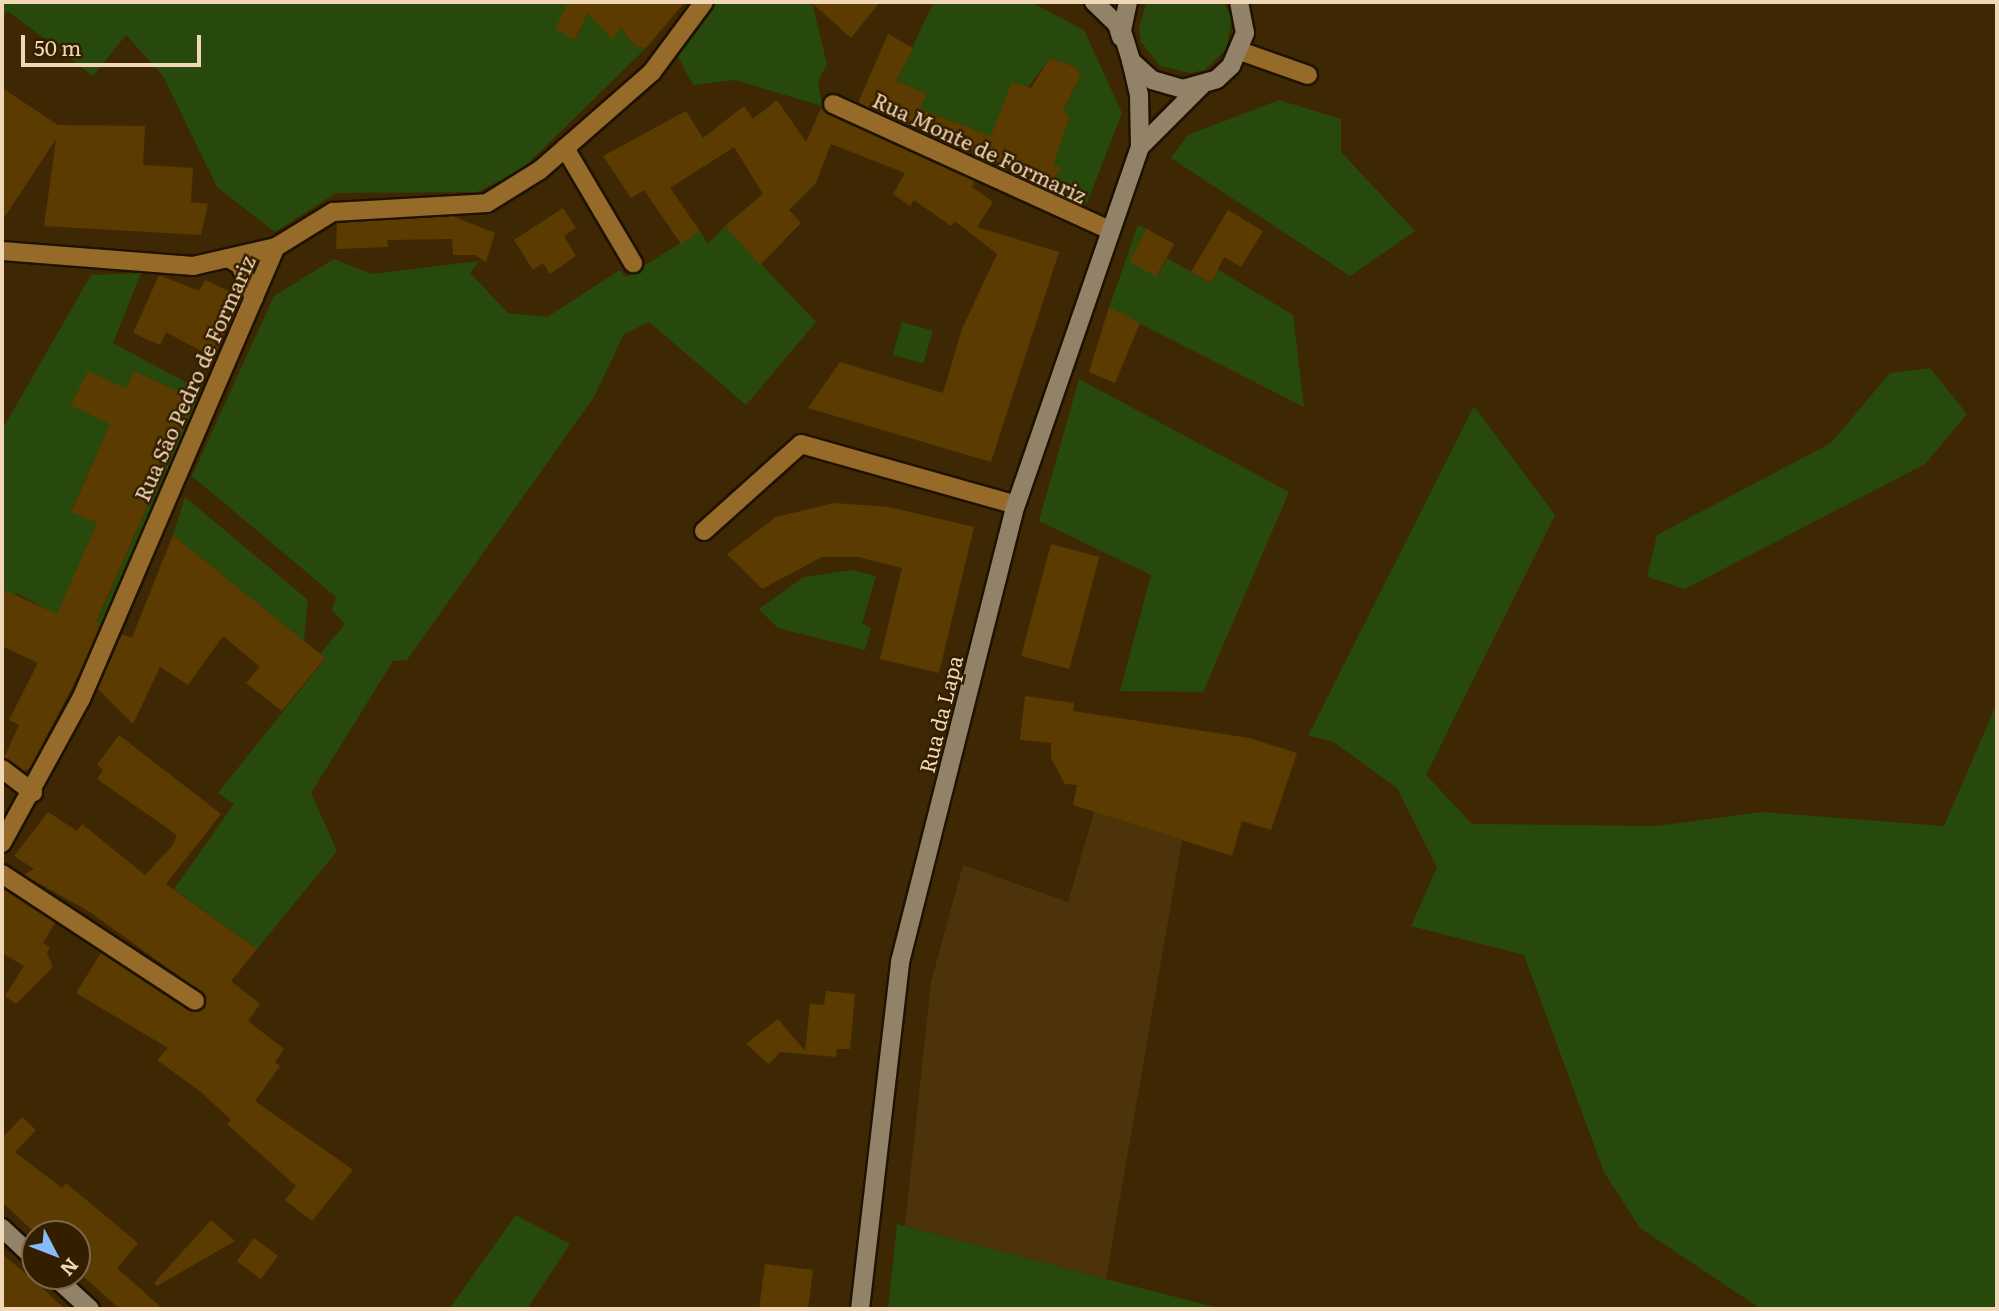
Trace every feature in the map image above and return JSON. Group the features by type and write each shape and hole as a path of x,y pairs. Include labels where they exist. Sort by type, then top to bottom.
{"main road":[{"path":"1094,2 1117,24 1128,54 1165,86 1201,86"},
{"path":"1128,2 1128,54"},
{"path":"1239,2 1245,33 1240,51"},
{"name":"Rua da Lapa","path":"1140,147 1201,86 1231,66 1240,51"},
{"name":"Rua da Lapa","path":"860,1309 900,962 1016,505 1109,230 1140,147 1139,95 1128,54"},
{"path":"2,1228 21,1246"},
{"path":"69,1290 90,1309"}],"street":[{"name":"Rua São Pedro de Formariz","path":"2,844 33,792 81,699 276,247 333,212 487,203 565,148 652,72 704,2"},
{"path":"1240,51 1308,75"},
{"name":"Rua Monte de Formariz","path":"833,104 1109,230"},
{"path":"565,148 633,263"},
{"path":"2,251 193,266 276,247"},
{"path":"228,258 240,265 254,298"},
{"path":"704,531 802,444 1016,505"},
{"path":"2,769 33,792"},
{"path":"2,874 195,1001"}],"shaded area":[{"path":"1094,812 1182,840 1106,1279 905,1226 931,982 963,865 1068,902"}],"green space":[{"path":"2,2 568,2 556,28 575,40 594,2 620,2 598,23 613,39 621,28 635,46 646,48 521,170 477,192 336,193 275,232 217,187 163,76 126,35 93,76 8,11 2,18"},
{"path":"713,2 812,2 827,64 818,81 822,106 735,80 693,85 678,57 681,43"},
{"path":"934,2 1030,2 1084,30 1122,113 1087,203 1049,185 1061,168 1053,165 1070,116 1063,112 1081,74 1075,67 1050,58 991,136 920,109 927,94 896,81"},
{"path":"1147,2 1224,2 1232,20 1226,49 1205,70 1190,73 1160,66 1141,42 1139,26"},
{"path":"1279,100 1341,119 1341,152 1415,231 1350,276 1171,158 1188,135"},
{"path":"1138,225 1147,229 1134,263 1157,276 1167,258 1210,283 1217,269 1293,315 1304,407 1109,308"},
{"path":"725,226 816,322 746,405 649,322 624,334 594,397 407,660 393,661 311,793 337,851 257,949 174,889 234,804 218,793 325,659 320,654 345,624 332,610 336,597 192,476 274,296 334,259 372,274 479,261 470,273 508,313 547,317 620,270 626,277 700,231 708,244"},
{"path":"141,273 113,343 204,392 100,633 93,630 195,399 134,371 71,511 97,523 57,615 17,593 2,621 2,430 91,275"},
{"path":"902,322 933,331 923,364 893,355"},
{"path":"1930,368 1967,414 1925,464 1685,589 1647,577 1657,535 1831,443 1890,373"},
{"path":"1079,379 1289,492 1203,692 1120,691 1151,575 1039,521"},
{"path":"1474,406 1555,515 1426,775 1472,824 1657,826 1762,812 1944,826 1997,703 1997,1309 1761,1309 1640,1228 1604,1172 1524,955 1411,926 1437,867 1397,788 1332,741 1308,736"},
{"path":"185,497 308,600 304,641 173,535"},
{"path":"852,570 876,576 862,624 871,628 865,650 778,628 759,609 804,577"},
{"path":"516,1215 570,1244 527,1309 449,1309"},
{"path":"897,1224 1106,1279 1222,1309 888,1309"}],"building":[{"path":"568,2 685,2 646,48 635,46 621,28 612,40 588,13 575,40 555,29"},
{"path":"811,2 880,2 851,38"},
{"path":"888,34 913,48 896,81 927,94 920,109 991,136 1012,82 1031,88 1050,58 1075,67 1081,74 1063,111 1070,116 1053,165 1062,167 1049,185 858,103"},
{"path":"2,88 58,125 145,126 143,165 193,168 191,202 208,204 201,235 44,226 56,139 2,221"},
{"path":"777,100 806,142 822,106 828,114 975,181 972,187 993,202 977,227 1059,252 991,462 808,408 840,362 943,393 962,329 997,254 955,221 951,226 914,200 910,206 893,194 905,173 831,144 816,183 789,210 801,223 760,265 725,226 763,194 734,147 670,188 700,231 681,244 644,190 631,198 603,156 686,111 703,138 744,106 753,119"},
{"path":"563,208 576,228 564,236 576,256 550,274 543,263 533,270 514,240"},
{"path":"1228,210 1263,231 1241,267 1224,257 1211,283 1191,272"},
{"path":"452,216 495,233 486,262 475,255 453,255 452,239 387,240 388,247 336,249 337,223"},
{"path":"1147,229 1174,244 1156,276 1129,261"},
{"path":"159,275 199,291 205,280 239,296 214,358 166,332 160,345 133,333"},
{"path":"1109,307 1140,323 1115,383 1089,372"},
{"path":"88,371 126,389 134,371 195,399 96,622 101,624 80,672 30,768 23,771 4,758 19,725 9,720 38,663 2,646 2,589 57,614 97,523 71,512 110,424 71,405"},
{"path":"834,503 889,507 974,527 939,673 880,659 902,568 858,557 822,557 762,589 727,554 776,517"},
{"path":"173,535 325,658 282,711 246,683 260,667 223,636 188,685 160,667 133,724 98,689 122,634 132,638"},
{"path":"1051,544 1099,557 1069,669 1021,656"},
{"path":"1025,696 1074,703 1073,711 1249,738 1297,753 1271,830 1242,821 1232,856 1073,805 1077,785 1065,784 1051,758 1051,743 1020,740"},
{"path":"119,735 221,814 166,884 257,949 231,981 260,1004 248,1021 284,1049 275,1062 280,1066 255,1101 353,1170 312,1221 285,1200 296,1186 227,1124 231,1120 201,1092 157,1060 168,1048 76,993 101,953 189,1011 204,1008 205,995 90,912 24,875 34,869 14,856 48,812 77,831 82,824 145,875 172,846 177,835 97,779 103,770 97,765"},
{"path":"2,887 55,923 43,943 50,948 47,953 53,967 16,1004 5,996 24,966 2,953"},
{"path":"826,991 855,994 850,1049 837,1049 836,1057 780,1052 769,1064 746,1044 778,1019 805,1051 810,1004 824,1005"},
{"path":"22,1117 36,1130 15,1152 62,1188 66,1183 138,1243 117,1268 163,1309 120,1309 91,1283 91,1220 21,1220 2,1202 2,1138"},
{"path":"211,1220 235,1241 157,1286 154,1283"},
{"path":"254,1238 278,1256 261,1279 237,1261"},
{"path":"2,1254 21,1270 21,1290 45,1290 65,1309 2,1309"},
{"path":"765,1264 813,1270 808,1309 759,1309"}]}
